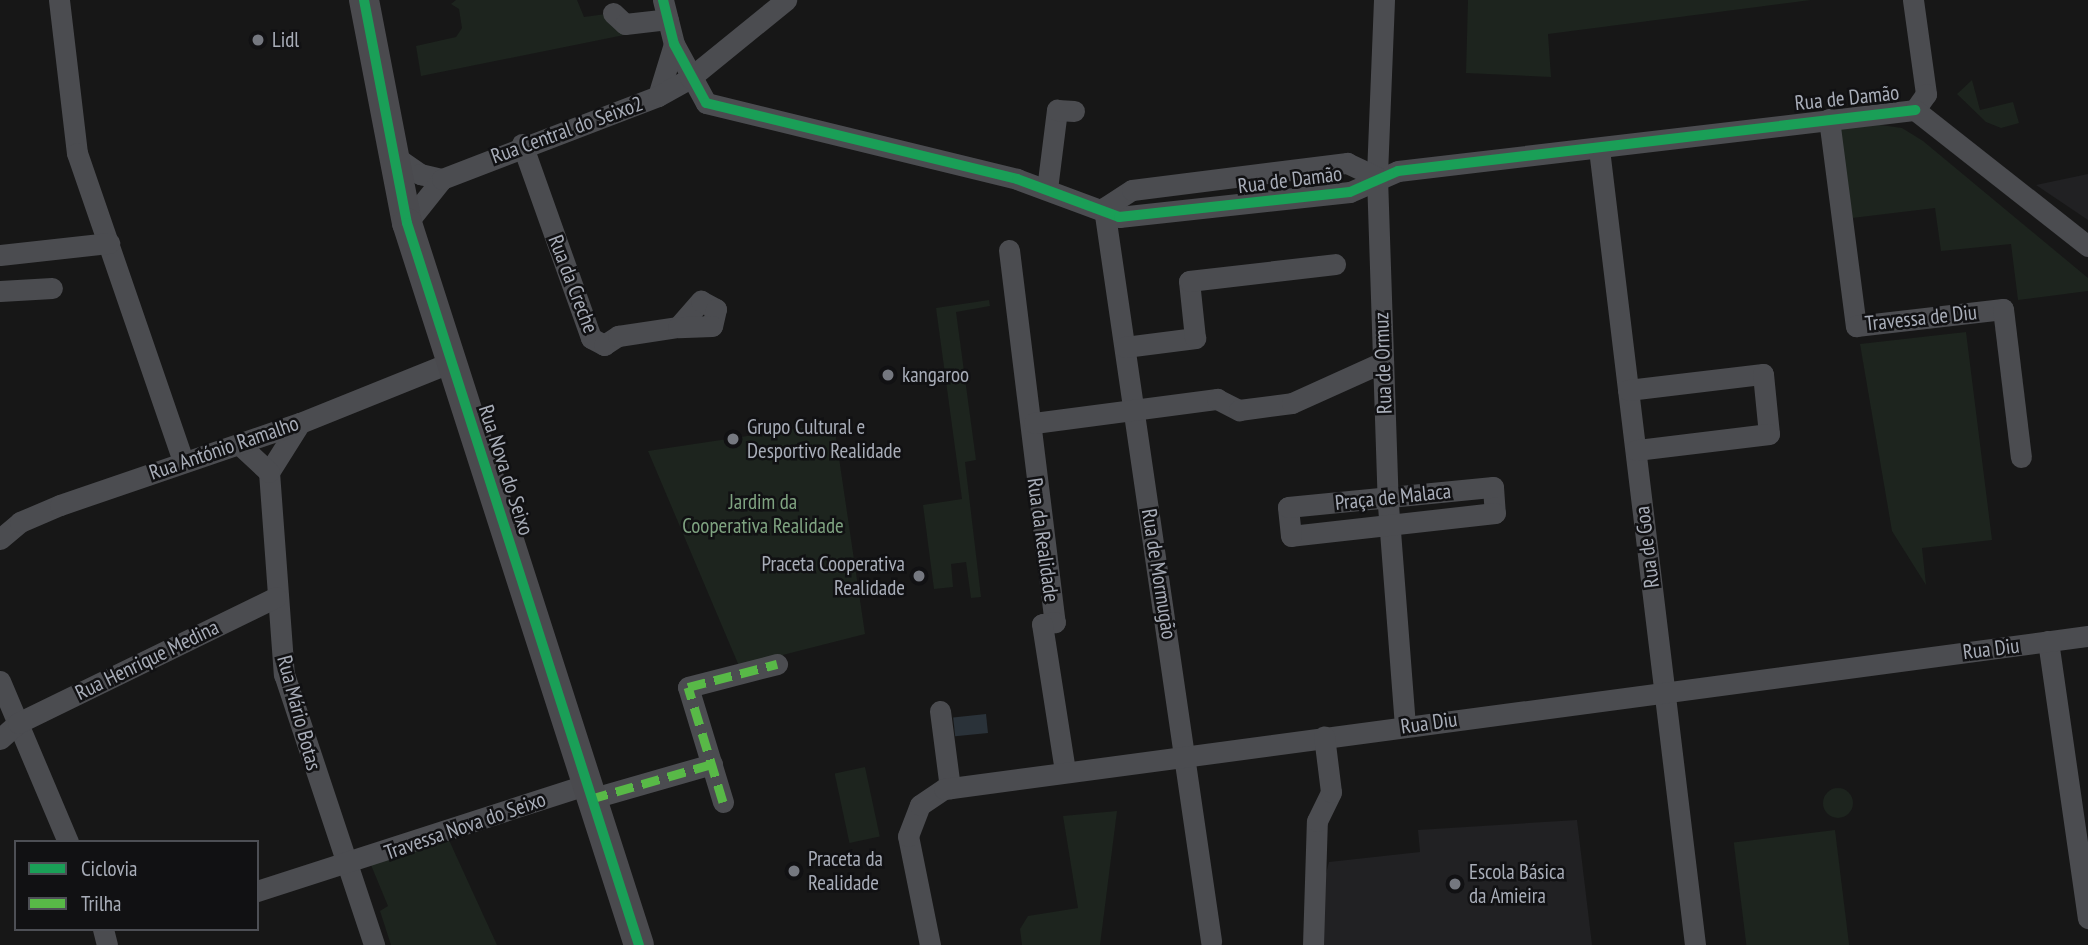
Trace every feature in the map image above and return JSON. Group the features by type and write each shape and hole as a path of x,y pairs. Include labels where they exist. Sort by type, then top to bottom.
{"main road":[{"name":"Rua Nova do Seixo","path":"364,0 390,153 407,223 639,945"}],"street":[{"path":"60,0 77,153 183,461"},
{"name":"Rua Central do Seixo2","path":"407,223 442,179 522,144 658,96 690,78 786,0"},
{"name":"Rua de Ormuz","path":"1384,0 1377,177 1387,497 1405,726"},
{"path":"1913,0 1926,94 1915,110 2088,246"},
{"path":"612,13 625,24 666,10"},
{"name":"Rua de Damão","path":"666,10 674,44 690,78 706,103 1047,189 1135,218 1350,192 1377,177 1915,110"},
{"path":"658,96 674,44"},
{"path":"1047,189 1057,110 1074,111"},
{"name":"Travessa de Diu","path":"1829,119 1856,326 2003,309 2021,457"},
{"name":"Rua da Creche","path":"522,144 592,338 604,345 618,336 678,327"},
{"name":"Rua de Goa","path":"1599,149 1695,945"},
{"path":"390,153 420,174 442,179"},
{"name":"Rua de Damão","path":"1104,208 1132,190 1347,163 1377,177"},
{"name":"Rua de Mormugão","path":"1104,208 1187,755 1212,941"},
{"path":"0,255 109,243"},
{"name":"Rua da Realidade","path":"1009,250 1034,423 1029,447 1055,622 1042,624 1065,771"},
{"path":"1125,347 1195,338 1189,281 1335,264"},
{"path":"0,291 52,288"},
{"name":"Rua António Ramalho","path":"0,539 30,517 300,422 452,362"},
{"path":"1034,423 1133,407 1217,399 1239,410 1292,403 1383,362"},
{"path":"1628,390 1763,374 1769,435 1636,450"},
{"path":"239,444 269,472 300,422"},
{"name":"Rua Mário Botas","path":"269,472 276,597 284,674 344,866 374,945"},
{"name":"Praça de Malaca","path":"1493,487 1495,513 1389,526 1291,536 1288,507 1493,487"},
{"name":"Rua Henrique Medina","path":"0,739 9,723 276,597"},
{"name":"Rua Diu","path":"930,945 908,836 920,805 950,788 2088,636"},
{"path":"2048,641 2088,918"},
{"path":"723,802 688,687 777,664"},
{"path":"0,681 9,723 67,840"},
{"path":"940,711 950,788"},
{"path":"1313,945 1317,821 1331,792 1324,736"},
{"name":"Travessa Nova do Seixo","path":"259,890 588,792 712,764"}],"shaded area":[{"path":"2088,174 2088,220 2036,185"},
{"path":"986,714 988,733 955,736 953,717"},
{"name":"Escola Básica da Amieira","path":"1577,820 1592,945 1321,945 1322,889 1329,862 1420,852 1418,830"}],"green space":[{"path":"456,0 577,0 584,17 606,14 634,33 421,76 416,46 456,37 462,28 459,9 451,4"},
{"path":"1468,0 1811,0 1548,34 1551,77 1466,73"},
{"path":"1972,80 1980,110 2013,102 2019,123 2001,128 1986,122 1957,94"},
{"path":"1873,124 1902,128 1923,141 2088,278 2088,291 2018,300 2011,244 1941,251 1935,208 1852,218 1840,128"},
{"path":"989,300 990,306 956,312 976,460 965,462 981,597 971,598 966,562 951,564 953,587 934,589 923,505 962,499 936,308"},
{"path":"1966,332 1992,540 1922,548 1926,585 1892,531 1860,344"},
{"name":"Jardim da Cooperativa Realidade","path":"808,427 809,434 835,431 865,634 739,666 648,451"},
{"path":"865,767 880,836 849,843 835,773"},
{"path":"1838,788 1849,792 1853,803 1849,814 1838,818 1827,814 1823,803 1827,792"},
{"path":"1117,811 1100,945 1022,945 1020,929 1028,916 1078,908 1063,816"},
{"path":"1835,830 1849,945 1746,945 1734,842"},
{"path":"448,838 497,945 391,945 380,911 388,906 371,865"}],"marked path":[{"path":"723,802 688,687 777,664"},
{"path":"590,799 712,764"}],"cycle path":[{"path":"364,0 407,223 639,945"},
{"path":"663,0 674,44 706,103 1017,179 1119,217 1350,192 1398,171 1915,110"}],"place":[{"name":"Lidl","path":"258,40"},
{"name":"kangaroo","path":"888,375"},
{"name":"Grupo Cultural e Desportivo Realidade","path":"733,439"},
{"name":"Praceta Cooperativa Realidade","path":"919,576"},
{"name":"Praceta da Realidade","path":"794,871"},
{"name":"Escola Básica da Amieira","path":"1455,884"}]}
